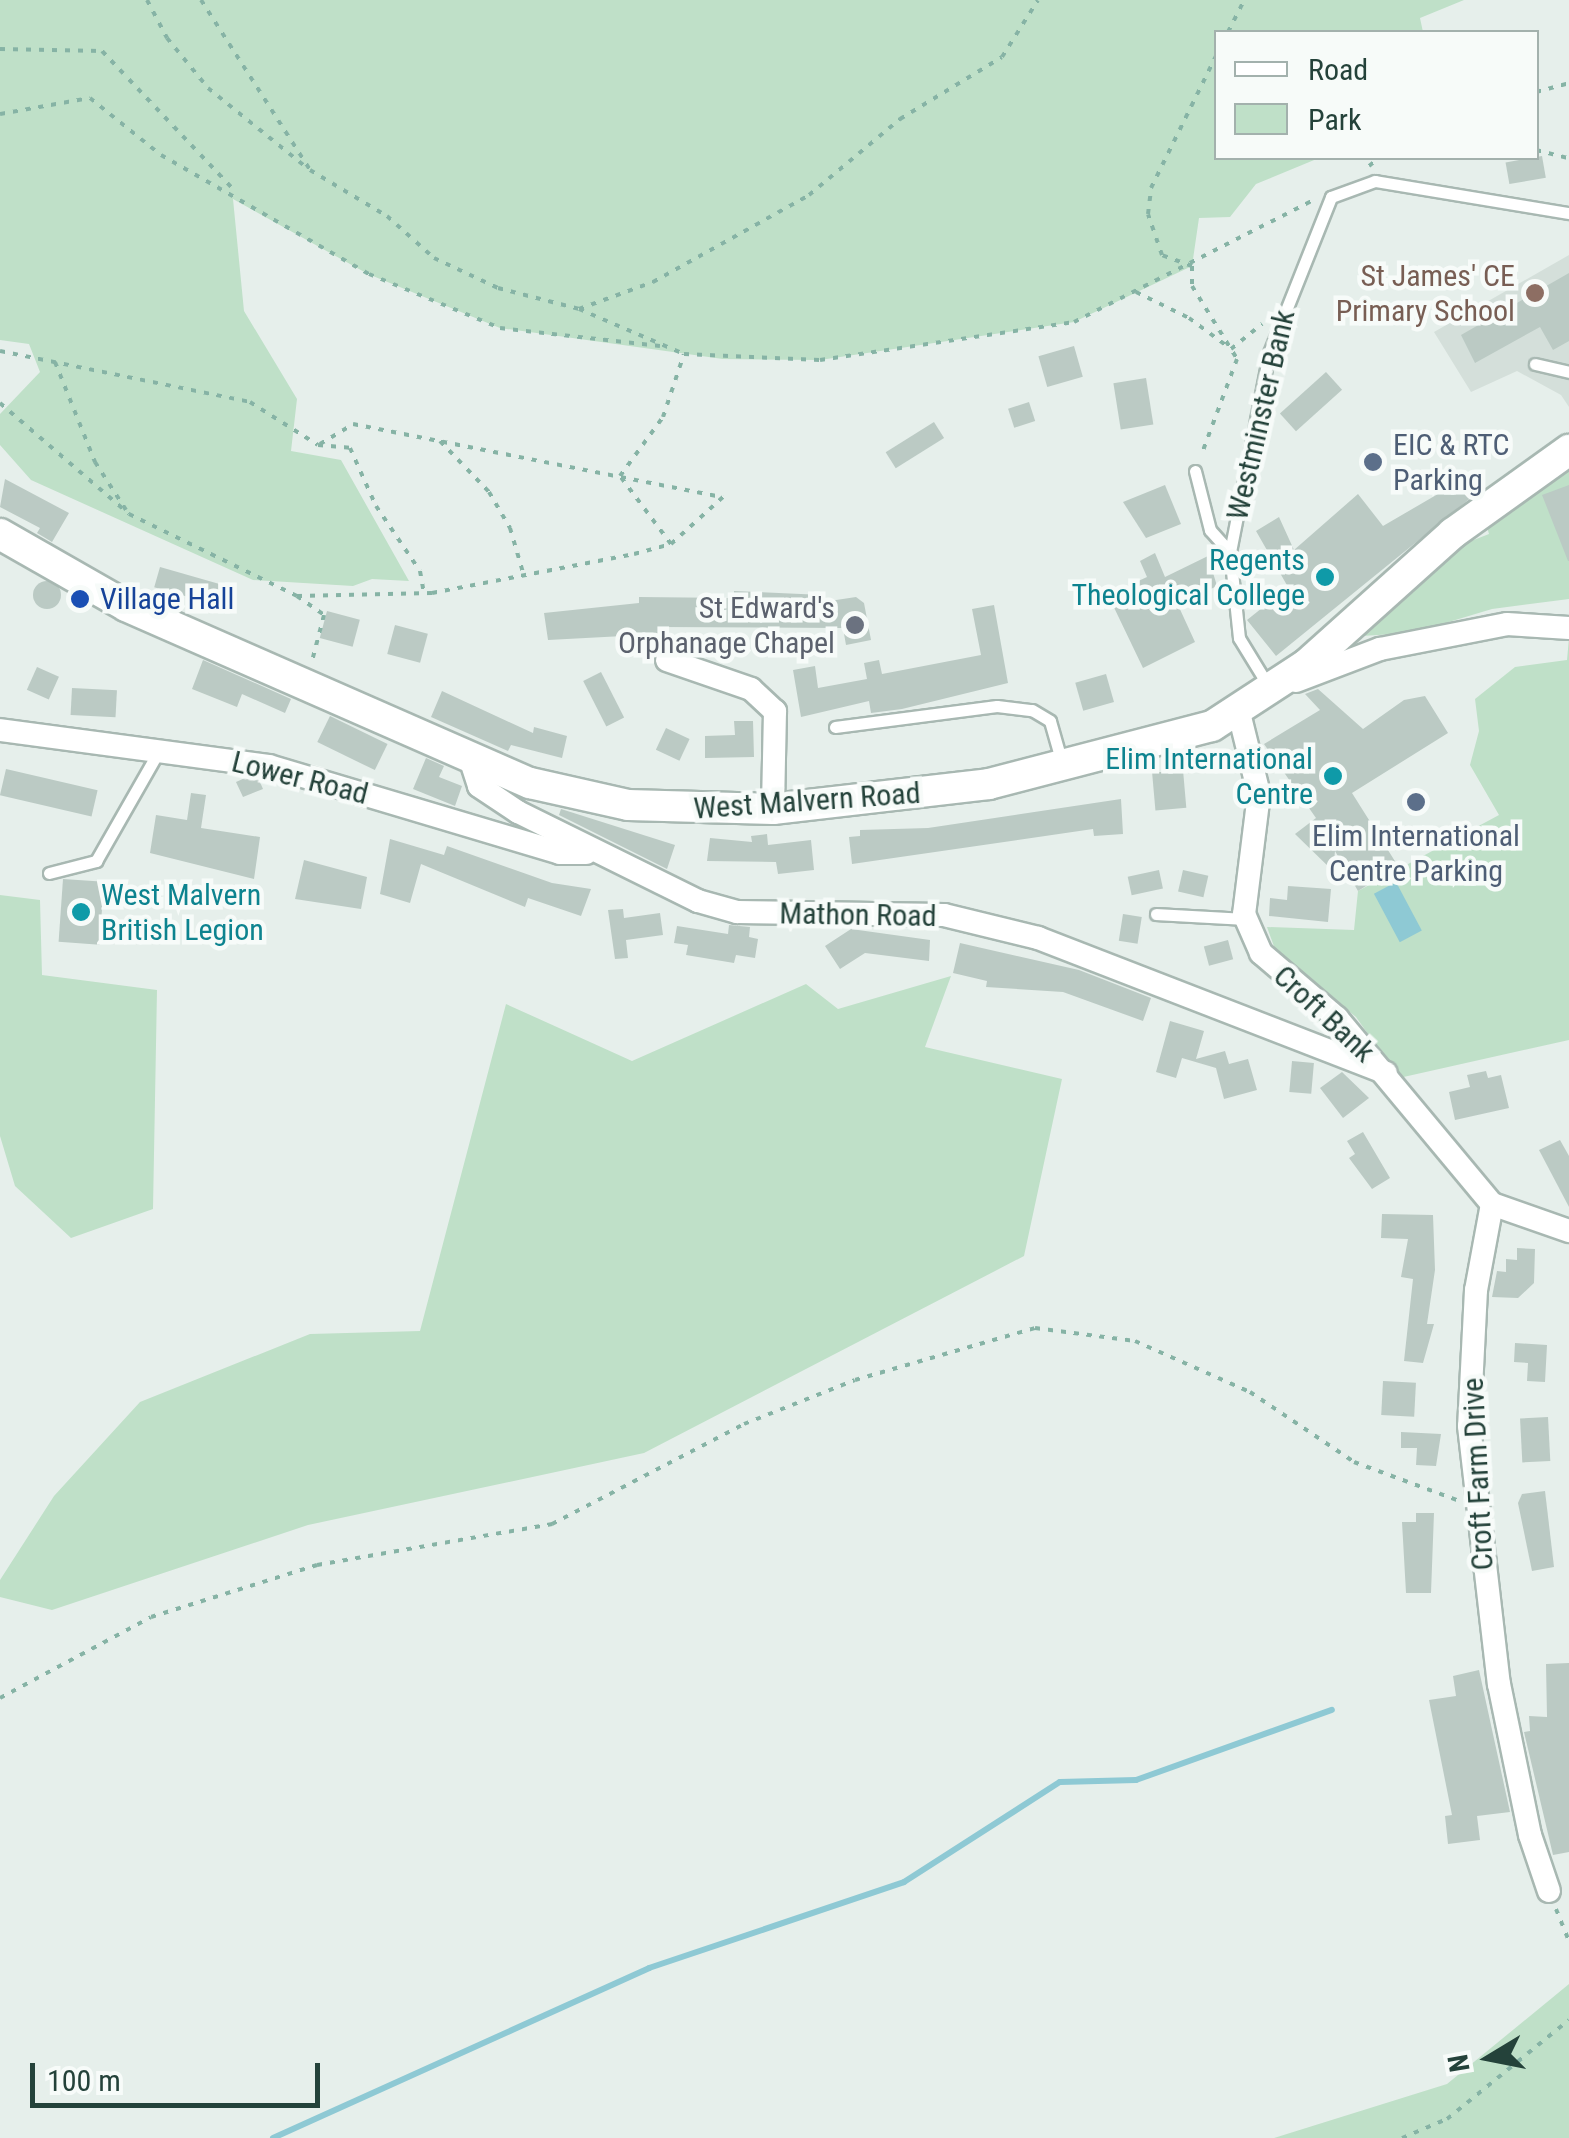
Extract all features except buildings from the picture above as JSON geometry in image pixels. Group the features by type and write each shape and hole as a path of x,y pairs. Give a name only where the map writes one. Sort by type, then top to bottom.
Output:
{"main road":[{"name":"West Malvern Road","path":"0,534 126,606 471,761 530,783 628,805 773,809 926,794 1063,767 1239,713 1271,691 1453,533 1569,450"}],"street":[{"path":"1271,691 1380,649 1507,624 1569,628"},
{"path":"667,660 751,689 776,711 773,809"},
{"path":"1239,713 1258,794 1245,919"},
{"name":"Lower Road","path":"0,730 269,766 560,853 593,853"},
{"name":"Mathon Road","path":"471,761 480,786 593,853 737,912 928,914 1038,938 1386,1073"},
{"name":"Croft Bank","path":"1245,919 1269,963 1336,1018 1492,1204"},
{"path":"1492,1204 1567,1229"},
{"name":"Croft Farm Drive","path":"1492,1204 1476,1290 1470,1391 1476,1507 1499,1684 1530,1836 1549,1891"}],"lane":[{"path":"1331,197 1375,182 1569,213"},
{"name":"Westminster Bank","path":"1271,691 1239,638 1230,552 1269,353 1331,197"},
{"path":"1535,364 1569,372"},
{"path":"1195,470 1210,530 1230,552"},
{"path":"835,727 997,706 1032,710 1050,721 1063,767"},
{"path":"49,873 96,861 160,749"},
{"path":"1156,914 1245,919"}],"path":[{"path":"147,0 166,38 208,88 310,170 387,216 434,258 498,288 578,309 684,354 820,360 1074,322 1192,266 1306,200 1331,197 1377,160"},
{"path":"201,0 310,170"},
{"path":"578,309 653,282 809,196 900,119 1002,57 1038,0"},
{"path":"1229,30 1244,0"},
{"path":"0,48 102,51 238,194"},
{"path":"1192,266 1162,255 1148,214 1151,188 1214,60"},
{"path":"1539,91 1569,83"},
{"path":"0,114 90,98 162,155 238,194 368,274 500,328 668,347"},
{"path":"1539,151 1569,158"},
{"path":"1192,266 1192,286 1238,360 1232,386 1195,470"},
{"path":"1136,292 1189,318 1230,349"},
{"path":"1230,349 1261,327 1268,312"},
{"path":"0,351 250,402 318,446 350,448 376,506 420,571 424,593"},
{"path":"672,544 620,476 663,417 684,354"},
{"path":"55,362 95,462 129,514"},
{"path":"0,403 129,514 298,596 324,615 300,682"},
{"path":"298,596 424,593 672,544 723,497 352,424 318,446"},
{"path":"440,441 489,492 510,528 524,576"},
{"path":"0,1698 151,1617 317,1566 552,1524 744,1424 855,1380 1034,1328 1136,1341 1250,1392 1354,1462 1476,1507"},
{"path":"1549,1891 1569,1942"},
{"path":"1402,2138 1447,2119 1569,2020"}],"shaded area":[{"name":"St James' CE Primary School","path":"1569,255 1569,407 1561,395 1517,371 1471,392 1434,332"}],"green space":[{"path":"0,0 1464,0 1420,18 1423,30 1214,30 1214,160 1314,160 1256,184 1230,217 1199,218 1192,266 1074,322 820,360 723,359 500,328 368,274 233,199 244,311 297,399 291,451 341,460 409,581 372,579 353,586 253,580 31,480 0,445 0,414 40,372 29,344 0,340"},
{"path":"1569,462 1569,599 1492,609 1412,633 1361,636 1448,550 1489,534 1485,520"},
{"path":"1569,638 1569,1040 1399,1078 1356,1017 1276,952 1267,927 1354,930 1358,891 1499,815 1470,765 1479,731 1475,699 1515,667 1567,660"},
{"path":"0,895 40,900 42,975 157,990 153,1209 71,1238 15,1186 0,1136"},
{"path":"951,976 925,1047 1062,1079 1024,1256 644,1453 308,1525 52,1610 0,1597 0,1580 54,1496 140,1402 310,1334 420,1331 506,1004 632,1061 806,984 838,1009"},
{"path":"1569,1984 1569,2138 1274,2138 1447,2084"}],"water":[{"path":"1396,882 1422,931 1400,942 1374,894"}],"waterway":[{"path":"273,2138 649,1968 904,1882 1060,1782 1136,1780 1332,1710"}],"place":[{"name":"St James' CE Primary School","path":"1535,293"},
{"name":"EIC & RTC Parking","path":"1373,462"},
{"name":"Regents Theological College","path":"1325,577"},
{"name":"Village Hall","path":"80,599"},
{"name":"St Edward's Orphanage Chapel","path":"855,625"},
{"name":"Elim International Centre","path":"1333,776"},
{"name":"Elim International Centre Parking","path":"1416,802"},
{"name":"West Malvern British Legion","path":"81,912"}]}
